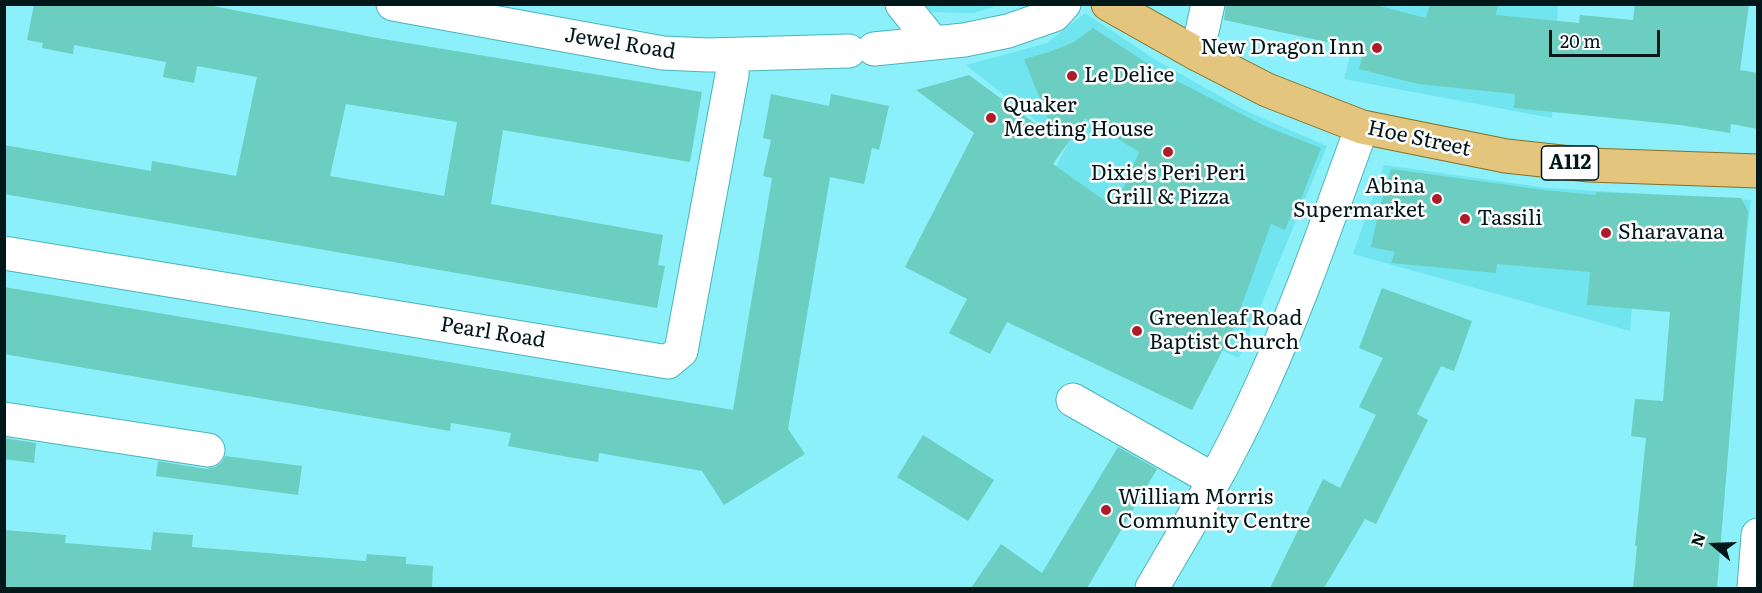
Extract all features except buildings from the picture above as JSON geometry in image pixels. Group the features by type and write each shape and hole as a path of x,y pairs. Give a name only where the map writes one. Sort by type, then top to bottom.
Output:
{"main road":[{"name":"Hoe Street","path":"1108,4 1197,54 1268,90 1362,127 1506,156 1589,165 1758,171"}],"street":[{"name":"Jewel Road","path":"393,4 663,53 732,55 862,50 964,40 1008,31 1054,15 1064,4"},
{"path":"902,4 933,43"},
{"path":"1197,54 1208,4"},
{"name":"Pearl Road","path":"4,253 668,362 681,351 732,75 732,55"},
{"path":"1152,588 1214,480 1256,400 1305,285 1362,127"},
{"path":"1073,400 1214,480"},
{"path":"4,418 208,450"},
{"path":"1754,588 1758,536"}],"shaded area":[{"path":"916,5 999,5 974,13 922,12"},
{"path":"1363,5 1558,5 1552,118 1344,79"},
{"path":"1085,13 1156,60 1246,111 1327,146 1239,358 1010,258 1067,145 966,65 1047,43"},
{"path":"1384,165 1547,188 1751,200 1739,305 1633,295 1630,331 1353,254"}],"place":[{"name":"New Dragon Inn","path":"1377,48"},
{"name":"Le Delice","path":"1072,76"},
{"name":"Quaker Meeting House","path":"991,118"},
{"name":"Dixie's Peri Peri Grill & Pizza","path":"1168,152"},
{"name":"Abina Supermarket","path":"1437,199"},
{"name":"Tassili","path":"1465,219"},
{"name":"Sharavana","path":"1606,233"},
{"name":"Greenleaf Road Baptist Church","path":"1137,331"},
{"name":"William Morris Community Centre","path":"1106,510"}]}
